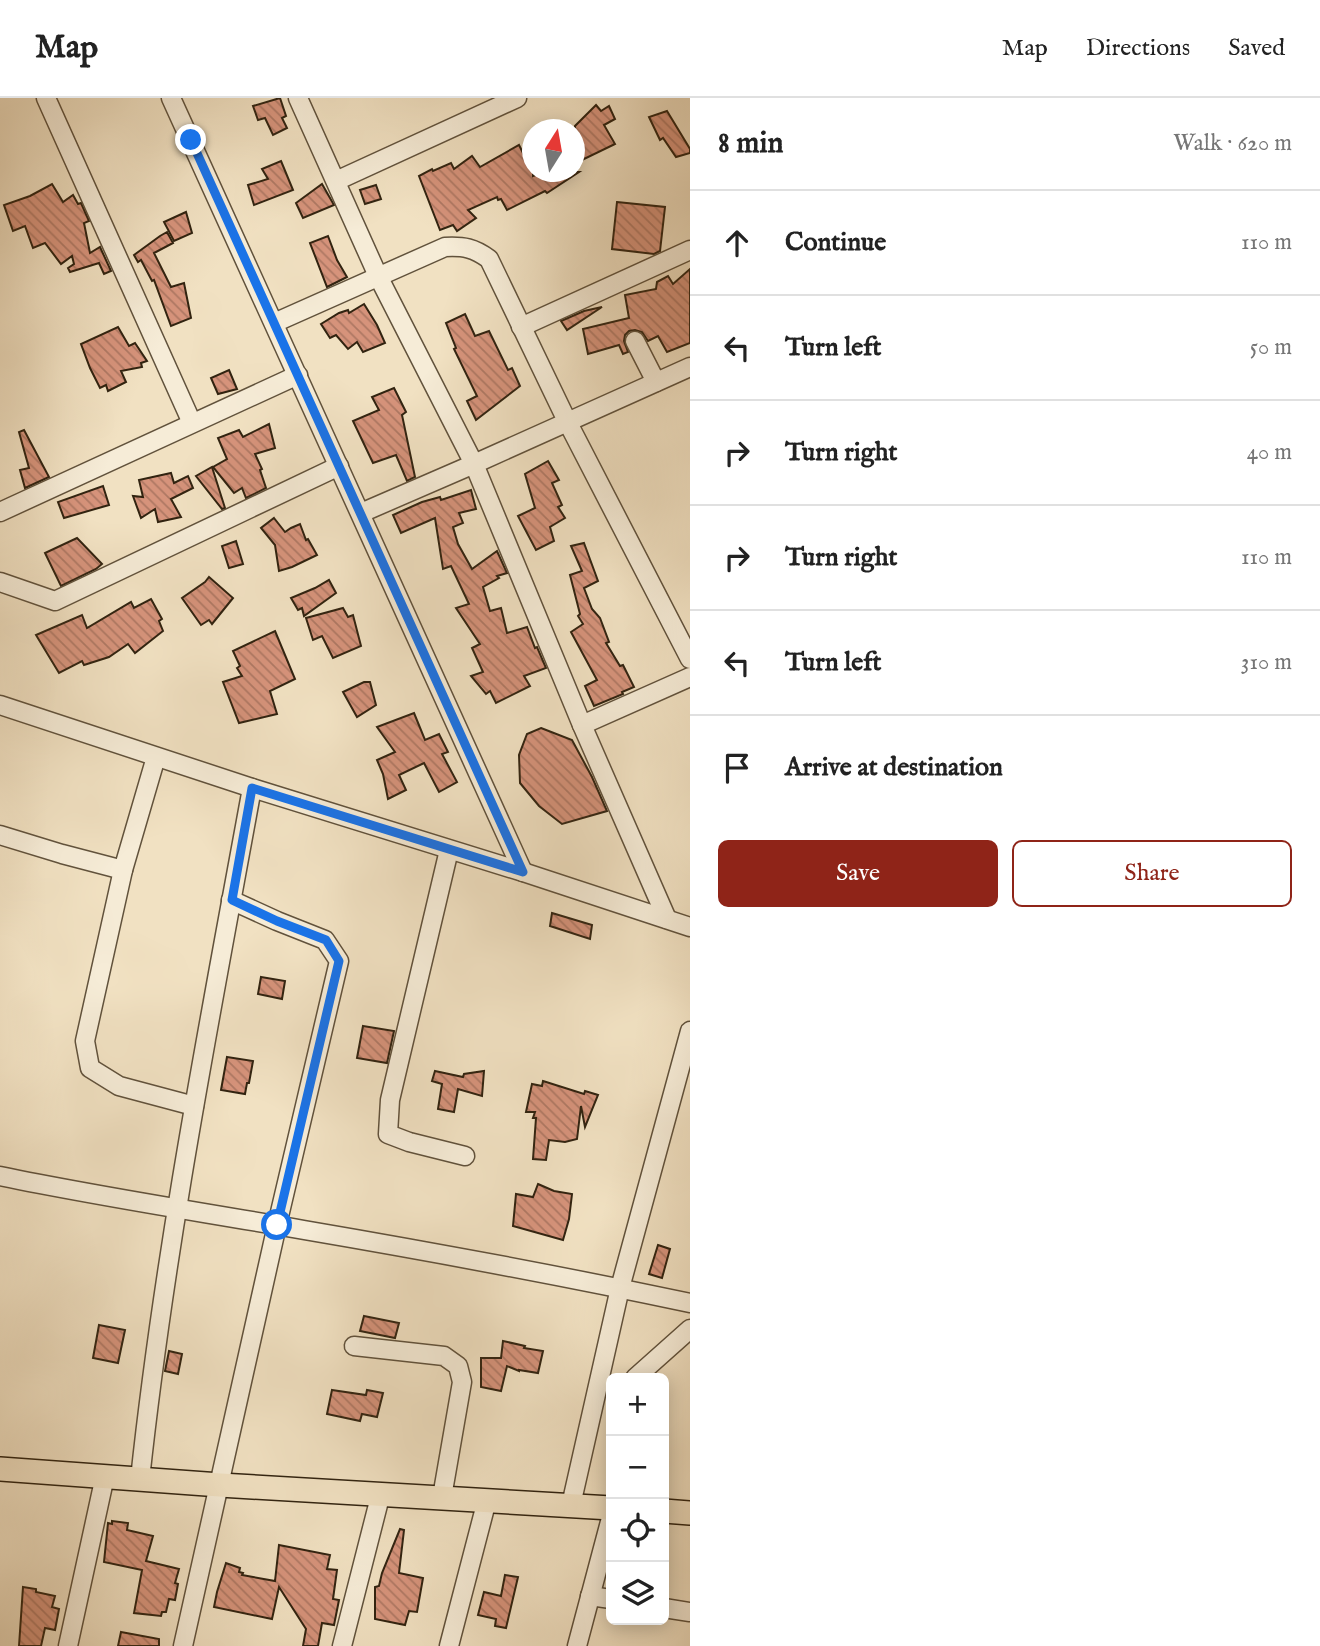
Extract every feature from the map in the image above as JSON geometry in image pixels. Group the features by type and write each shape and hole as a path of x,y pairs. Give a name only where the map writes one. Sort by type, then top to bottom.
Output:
{"main road":[{"path":"0,1469 606,1508"},
{"path":"669,1511 690,1513"}],"street":[{"path":"46,98 192,423"},
{"path":"171,98 523,872"},
{"path":"298,98 378,276 474,464 582,726 667,919"},
{"path":"336,181 517,98"},
{"path":"274,323 446,247 462,246 476,250 489,259 566,421 690,659"},
{"path":"521,327 690,250"},
{"path":"635,341 656,382"},
{"path":"361,513 690,366"},
{"path":"0,512 298,375"},
{"path":"0,582 55,601 339,466"},
{"path":"582,726 690,677"},
{"path":"0,705 690,927"},
{"path":"156,757 123,870 85,1041 90,1068 119,1086 194,1106"},
{"path":"140,1479 150,1387 177,1209 252,788"},
{"path":"0,835 123,870"},
{"path":"449,850 390,1100 388,1134 408,1142 465,1156"},
{"path":"183,1646 339,961 326,940 232,900"},
{"path":"571,1505 620,1288 690,1031"},
{"path":"0,1176 690,1303"},
{"path":"641,1373 690,1329"},
{"path":"354,1346 444,1356 458,1366 462,1382 442,1497"},
{"path":"590,1418 606,1404"},
{"path":"68,1646 105,1476"},
{"path":"342,1646 381,1493"},
{"path":"449,1646 487,1500"},
{"path":"577,1646 606,1537"},
{"path":"590,1596 606,1598"},
{"path":"669,1609 690,1612"}],"building":[{"path":"280,98 286,116 282,118 287,128 273,135 265,118 258,120 253,106"},
{"path":"596,105 601,111 609,106 615,119 604,125 615,144 585,159 585,119 582,119"},
{"path":"667,111 690,153 676,157 663,138 660,140 649,117"},
{"path":"519,145 522,151 522,182 564,182 547,193 545,191 507,210 497,197 468,210 476,218 457,231 453,225 440,230 419,176 451,163 454,169 472,156 480,167"},
{"path":"281,161 293,190 254,205 248,185 268,179 262,169"},
{"path":"52,184 63,202 73,195 78,204 81,203 89,221 84,223 90,253 100,247 111,271 104,274 99,263 70,272 68,268 74,264 72,256 61,264 45,243 33,248 25,226 13,231 4,205 30,196"},
{"path":"322,184 334,205 303,218 296,203"},
{"path":"376,185 381,199 365,204 360,190"},
{"path":"617,202 665,207 660,251 654,254 612,249"},
{"path":"186,212 192,233 174,241 164,222"},
{"path":"167,232 173,243 154,253 171,287 184,283 191,318 171,326 154,280 152,281 141,260 138,262 134,255"},
{"path":"328,236 347,277 327,287 310,243"},
{"path":"690,269 690,343 667,352 658,336 648,341 642,332 635,330 625,335 628,352 623,354 619,345 588,354 583,329 629,318 625,295 656,289 657,282 668,276 673,284"},
{"path":"364,304 385,343 363,352 357,342 348,349 336,335 330,338 321,324 339,313 348,310 349,313"},
{"path":"602,307 567,330 561,321 584,311"},
{"path":"465,314 475,336 489,331 508,370 512,368 520,386 476,420 467,401 477,396 454,349 456,348 446,323"},
{"path":"118,327 129,346 135,343 147,361 141,363 142,367 121,371 126,382 108,391 106,385 100,388 81,344"},
{"path":"229,370 237,389 218,394 211,378"},
{"path":"394,388 406,412 402,415 415,477 407,481 396,455 373,463 353,421 379,410 372,397"},
{"path":"269,424 275,448 255,454 266,488 246,498 242,488 234,493 213,467 227,459 218,438 239,430 243,437"},
{"path":"24,430 49,477 25,488 20,470 29,468 19,432"},
{"path":"548,461 559,480 552,483 562,505 558,507 565,518 550,527 554,541 536,550 518,516 535,508 525,474"},
{"path":"212,467 225,508 222,509 196,476"},
{"path":"171,473 174,483 188,476 193,488 171,499 181,517 158,522 155,509 141,518 133,496 143,497 139,480"},
{"path":"103,486 109,505 64,518 58,502"},
{"path":"471,490 476,509 459,513 463,523 453,527 458,544 472,569 497,551 507,573 497,576 499,578 483,587 490,611 501,608 507,633 527,627 546,668 524,676 530,686 496,703 490,691 486,694 471,676 483,672 472,648 480,644 456,608 469,604 451,566 443,569 435,518 401,533 393,515 422,502 440,497 441,500"},
{"path":"274,518 285,532 300,524 306,540 308,539 317,555 279,571 275,545 261,528"},
{"path":"77,538 102,564 61,586 45,553"},
{"path":"236,541 243,564 229,568 222,546"},
{"path":"584,543 598,581 584,588 592,609 600,618 609,642 606,643 620,666 623,665 634,687 594,706 585,686 597,680 571,632 583,624 578,616 580,614 570,575 582,571 571,546"},
{"path":"209,577 233,598 212,624 209,620 201,625 182,598"},
{"path":"329,580 336,593 304,616 302,608 298,610 291,598"},
{"path":"151,599 162,619 159,621 163,631 135,653 128,644 109,657 84,665 82,661 59,673 36,635 82,615 87,628 131,602 134,608"},
{"path":"343,608 348,617 353,615 361,646 333,658 322,636 313,640 306,618"},
{"path":"275,631 295,679 270,691 277,714 239,723 223,682 242,676 233,651"},
{"path":"370,682 376,705 357,717 343,692"},
{"path":"414,713 425,740 439,734 448,752 442,754 457,782 439,792 424,763 399,775 406,790 388,799 377,760 395,752 377,727"},
{"path":"541,728 572,740 607,811 562,824 539,806 520,783 519,755 527,734"},
{"path":"552,913 592,925 590,939 550,926"},
{"path":"261,977 285,981 282,999 258,994"},
{"path":"363,1026 394,1031 387,1063 357,1058"},
{"path":"227,1057 253,1061 245,1094 221,1090"},
{"path":"435,1071 463,1077 464,1074 484,1071 482,1096 458,1089 454,1112 438,1109 442,1084 432,1081"},
{"path":"543,1081 584,1094 585,1091 598,1095 585,1127 581,1106 577,1139 565,1142 549,1140 546,1160 533,1159 536,1118 533,1118 535,1112 526,1112 532,1084 542,1086"},
{"path":"538,1184 554,1191 572,1194 563,1240 513,1226 516,1194 533,1197"},
{"path":"658,1245 670,1249 662,1278 649,1274"},
{"path":"364,1316 399,1323 395,1338 360,1331"},
{"path":"99,1325 125,1330 118,1363 93,1358"},
{"path":"503,1341 543,1351 538,1373 519,1371 507,1366 501,1391 481,1387 481,1358 501,1358"},
{"path":"169,1351 182,1354 178,1374 165,1371"},
{"path":"332,1390 366,1395 367,1390 383,1393 377,1417 362,1414 360,1421 327,1414"},
{"path":"112,1521 128,1523 127,1530 153,1536 146,1561 179,1569 175,1583 178,1584 175,1600 169,1599 166,1612 162,1612 161,1616 134,1613 142,1570 104,1562 108,1523 112,1524"},
{"path":"400,1529 404,1530 399,1573 423,1578 417,1612 409,1611 405,1625 375,1619 375,1587 379,1586"},
{"path":"279,1545 330,1555 327,1569 337,1570 333,1599 339,1600 334,1625 322,1623 318,1646 303,1646 306,1629 279,1587 272,1619 214,1607 226,1563 240,1568 242,1575 275,1581"},
{"path":"505,1575 518,1577 506,1628 495,1626 496,1619 478,1615 484,1592 501,1596"},
{"path":"23,1587 55,1596 52,1607 59,1609 55,1630 45,1628 41,1646 19,1646"},
{"path":"121,1632 159,1639 159,1646 118,1646"}],"route":[{"path":"191,140 523,872 252,788 232,900 326,940 339,961 277,1225"}]}
